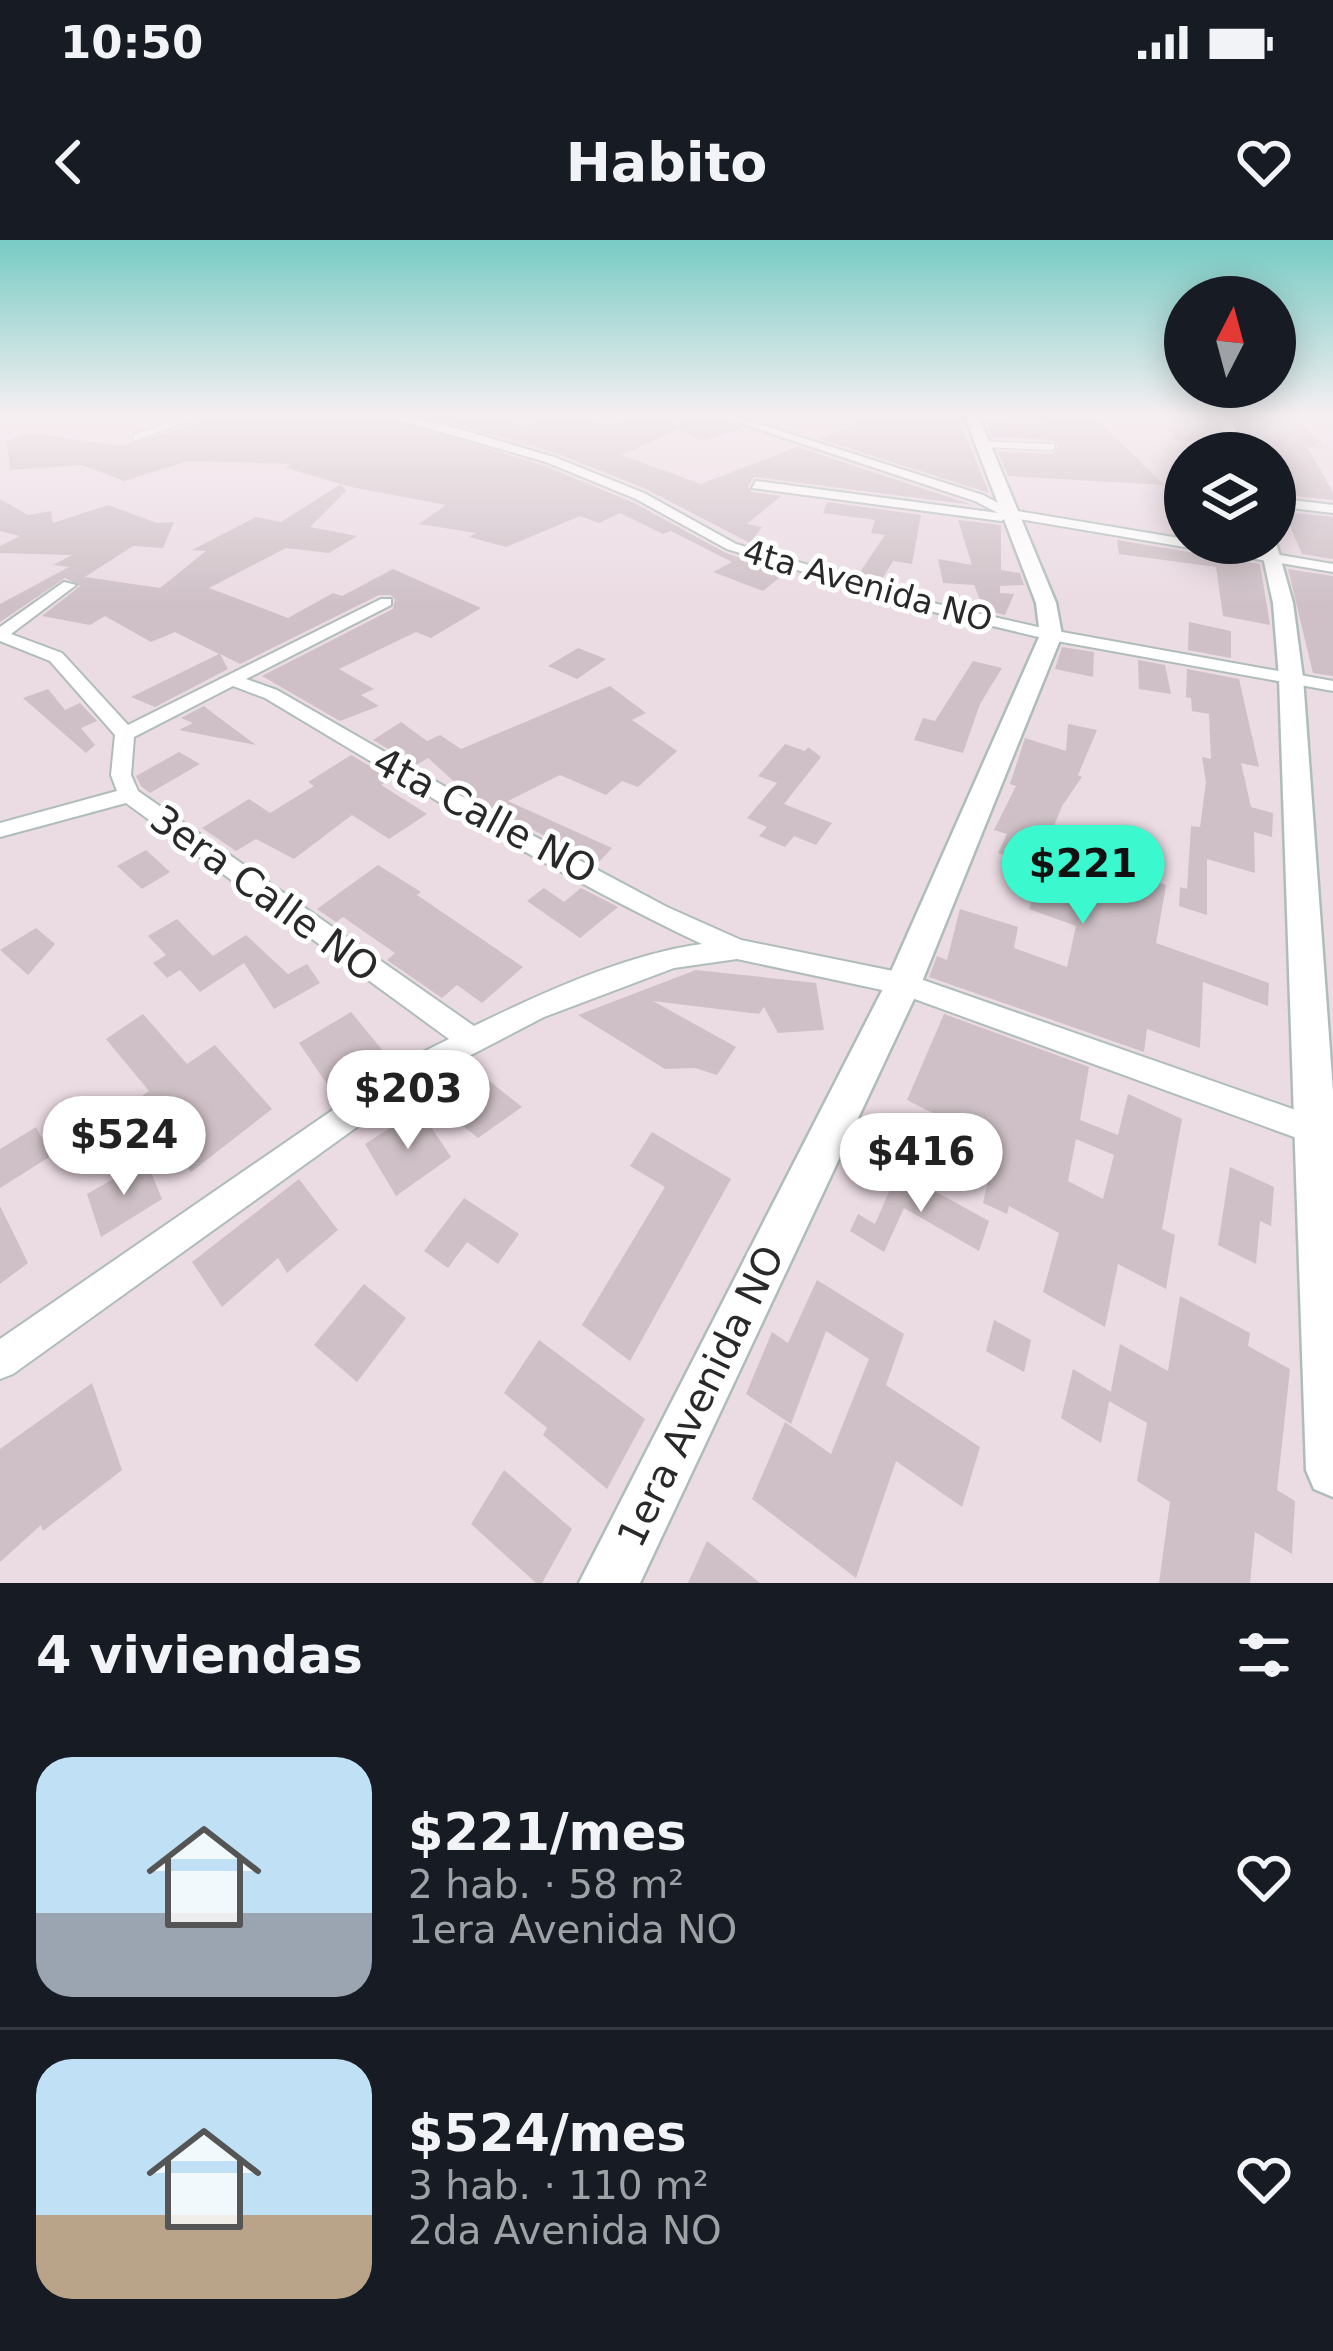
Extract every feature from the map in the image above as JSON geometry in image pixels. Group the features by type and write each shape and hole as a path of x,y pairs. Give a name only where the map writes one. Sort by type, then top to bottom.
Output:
{"street":[{"name":"4ta Avenida NO","path":"595,480 640,496 741,551 856,583 876,594 1052,635 1333,686"},
{"path":"922,480 1009,515"},
{"path":"995,480 1046,603 1052,635"},
{"path":"756,484 818,496 1164,536"},
{"path":"1296,505 1333,509"},
{"path":"1296,558 1333,568"},
{"path":"1273,564 1291,678 1333,1471"},
{"path":"0,634 69,585"},
{"path":"0,634 56,657 125,734 386,602"},
{"name":"1era Avenida NO","path":"609,1583 903,983 1052,635"},
{"name":"4ta Calle NO","path":"234,681 272,694 481,817 658,913 737,949"},
{"name":"3era Calle NO","path":"125,734 121,775 129,795 469,1039"},
{"path":"0,830 129,795"},
{"path":"0,1361 360,1106 469,1039 672,958 737,949 903,983 1316,1131"}],"building":[{"path":"326,480 578,480 634,503 726,553 785,573 763,591 713,572 732,562 671,531 663,534 620,513 599,523 580,516 506,547 469,537 476,533 419,524 446,505"},
{"path":"623,480 689,480 701,484 752,480 751,492 781,496 747,524 762,527 750,543"},
{"path":"775,480 896,480 973,505"},
{"path":"947,480 984,480 989,493"},
{"path":"1072,480 1159,480 1164,485"},
{"path":"1296,480 1326,480 1333,500 1296,496"},
{"path":"341,484 346,491 310,527 357,536 329,553 286,548 209,588 288,618 333,593 342,596 393,569 481,608 431,638 416,632 339,669 374,689 361,695 379,706 340,721 262,676 393,609 391,595 379,595 240,664 220,654 228,669 155,707 131,697 219,654 175,632 151,642 105,616 90,625 42,616 80,586 65,578 0,622 0,604 69,567 53,565 72,555 0,553 0,546 20,536 0,531 0,499 28,515 51,511 53,523 108,505 157,523 174,522 163,548 133,546 85,577 160,588 206,551 192,550 256,517 281,522"},
{"path":"827,502 921,515 912,564 893,561 882,579 858,575 885,535 871,533 875,520 823,513"},
{"path":"1296,513 1333,517 1333,559 1302,554 1296,540"},
{"path":"958,520 1001,525 1001,570 1020,573 1024,585 1000,586 1000,593 1014,594 1005,615 984,610 974,585 943,583 938,559 972,565"},
{"path":"1117,540 1164,548 1164,560 1119,554"},
{"path":"1194,564 1260,564 1270,625 1223,616 1216,567"},
{"path":"1288,569 1333,576 1333,676 1313,673"},
{"path":"1189,622 1231,631 1231,658 1188,650"},
{"path":"1062,647 1094,652 1093,677 1055,669"},
{"path":"578,648 606,659 577,679 548,666"},
{"path":"1138,660 1165,665 1171,694 1139,689"},
{"path":"973,661 1002,668 980,704 963,753 914,740 923,718 935,721"},
{"path":"1187,669 1239,679 1259,767 1241,763 1251,807 1273,813 1272,837 1254,832 1255,873 1207,859 1207,915 1179,906 1180,887 1187,889 1191,826 1200,827 1206,782 1202,757 1211,759 1209,714 1192,711 1191,698 1186,697"},
{"path":"610,686 646,713 632,720 677,751 638,787 622,781 606,795 560,775 508,801 612,848 597,864 470,796 428,758 416,765 373,740 401,722 427,741 440,735 461,749"},
{"path":"48,689 65,710 80,703 97,721 81,728 95,745 86,753 23,698"},
{"path":"204,706 256,745 179,730 193,723 181,718"},
{"path":"1068,724 1097,730 1078,775 1082,777 1062,806 1049,838 1130,865 1128,872 1166,885 1156,943 1269,983 1268,1006 1203,982 1200,1048 1147,1029 1144,1052 929,977 937,956 947,960 960,909 1018,927 1014,948 1067,967 1076,926 1029,909 1036,888 1021,883 1028,864 998,853 1007,834 994,830 1016,786 1010,784 1025,738 1066,751"},
{"path":"785,744 805,751 808,747 821,757 784,804 832,823 816,845 794,836 785,847 759,836 767,827 747,818 777,783 758,776"},
{"path":"179,752 200,764 150,793 141,786 136,776"},
{"path":"351,755 392,779 381,785 427,814 389,839 352,815 294,859 256,839 236,851 202,828 249,799 270,813 314,786 308,782"},
{"path":"146,850 170,872 142,889 117,866"},
{"path":"378,865 523,967 482,1003 457,985 442,998 387,960 395,953 343,917 336,922 317,909"},
{"path":"544,888 564,902 581,888 618,907 580,938 527,901"},
{"path":"177,919 213,956 246,935 288,974 307,964 320,983 274,1009 244,963 200,992 180,970 167,978 153,963 166,955 148,936"},
{"path":"36,928 55,944 28,975 0,950"},
{"path":"696,970 816,983 824,1030 778,1033 764,1007 759,1014 653,1001 736,1047 717,1075 695,1068 665,1069 578,1015"},
{"path":"351,1012 383,1051 329,1087 299,1043"},
{"path":"143,1014 187,1064 215,1045 272,1109 191,1172 136,1100 149,1091 106,1039"},
{"path":"944,1014 1089,1067 1080,1120 1118,1135 1128,1094 1182,1119 1162,1229 1175,1235 1166,1289 1118,1264 1105,1327 1043,1292 1059,1233 1009,1206 1007,1214 983,1203 996,1145 907,1100","holes":["1076,1139 1114,1155 1103,1199 1068,1181"]},
{"path":"483,1076 522,1107 478,1138 446,1112"},
{"path":"419,1109 451,1157 396,1196 365,1144"},
{"path":"36,1127 51,1156 0,1188 0,1149"},
{"path":"652,1132 731,1179 630,1361 582,1325 665,1187 630,1166"},
{"path":"146,1160 162,1199 101,1237 87,1194"},
{"path":"1230,1167 1274,1187 1271,1226 1260,1221 1256,1264 1218,1245"},
{"path":"898,1171 989,1221 979,1251 904,1208 884,1252 850,1231 858,1214 875,1224"},
{"path":"299,1179 338,1230 287,1273 278,1258 222,1307 192,1262"},
{"path":"464,1198 519,1234 498,1264 467,1242 448,1268 424,1251"},
{"path":"0,1206 28,1263 0,1284"},
{"path":"817,1280 904,1334 886,1385 980,1447 962,1507 896,1461 856,1578 752,1499 785,1422 831,1454 869,1359 826,1331 791,1424 746,1394 772,1332 788,1343"},
{"path":"364,1284 406,1318 357,1382 314,1345"},
{"path":"1180,1296 1250,1333 1248,1346 1290,1369 1277,1490 1295,1501 1292,1554 1255,1532 1250,1583 1159,1583 1170,1502 1137,1481 1147,1423 1109,1401 1120,1344 1168,1371"},
{"path":"994,1320 1031,1340 1024,1372 986,1351"},
{"path":"539,1340 645,1419 607,1489 543,1435 547,1428 504,1393"},
{"path":"1073,1369 1111,1392 1101,1443 1061,1418"},
{"path":"92,1383 122,1470 43,1531 41,1525 0,1562 0,1449"},
{"path":"504,1470 572,1529 542,1583 536,1583 471,1524"},
{"path":"707,1541 760,1583 688,1583"}]}
